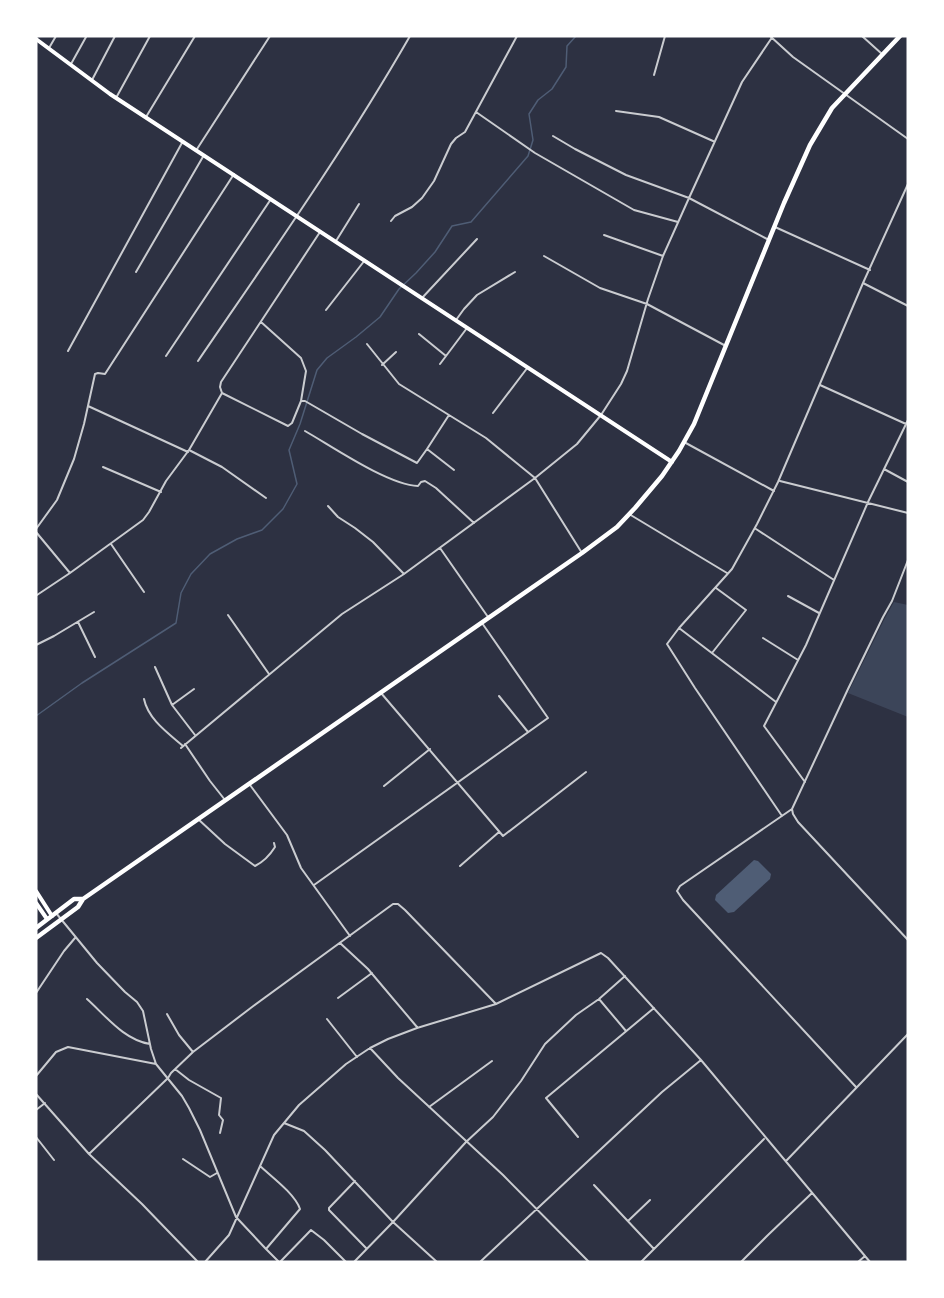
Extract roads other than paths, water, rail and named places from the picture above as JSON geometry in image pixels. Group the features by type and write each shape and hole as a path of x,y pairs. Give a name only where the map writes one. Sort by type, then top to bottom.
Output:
{"highway":[{"path":"36,938 78,907 83,899 250,785 617,527 672,462 694,424 810,145 832,108 900,36"},
{"path":"36,928 74,899 83,899"},
{"path":"52,916 56,923"}],"main road":[{"path":"36,39 116,98 672,462"},
{"path":"36,891 52,916"},
{"path":"36,903 52,916"}],"street":[{"path":"49,48 56,36"},
{"path":"92,80 115,36"},
{"path":"116,98 150,36"},
{"path":"146,117 195,36"},
{"path":"196,150 270,36"},
{"path":"198,362 378,92 410,36"},
{"path":"391,220 412,207 428,190 441,169 451,144 465,132 517,37 512,36"},
{"path":"654,75 665,36"},
{"path":"183,746 342,614 440,548 577,444 601,415 621,384 663,256 688,198 742,82 772,36 793,57 908,139"},
{"path":"862,36 882,54"},
{"path":"71,64 86,37"},
{"path":"616,111 659,117 714,141"},
{"path":"476,112 535,153 634,210 678,222"},
{"path":"553,136 626,175 688,198 769,240"},
{"path":"68,351 183,141"},
{"path":"136,272 204,155"},
{"path":"70,573 36,531 57,500 65,482 82,432 95,374 105,374 234,174"},
{"path":"782,816 667,644 732,569 755,528 779,481 863,283 908,184"},
{"path":"166,356 272,199"},
{"path":"336,241 359,204"},
{"path":"775,227 870,270"},
{"path":"261,322 301,358 306,371 303,401 292,423 288,426 222,393 219,387 221,382 321,231"},
{"path":"604,235 663,256"},
{"path":"422,297 477,239"},
{"path":"544,256 600,288 647,304 727,346"},
{"path":"326,310 365,260"},
{"path":"456,320 477,295 515,272"},
{"path":"863,283 908,306"},
{"path":"440,364 467,328"},
{"path":"419,334 446,356"},
{"path":"367,344 399,384 486,438 535,478 582,553"},
{"path":"382,365 396,352"},
{"path":"493,413 528,367"},
{"path":"820,385 906,424"},
{"path":"37,595 143,520 222,393"},
{"path":"303,401 417,463 449,415"},
{"path":"88,406 222,467 266,498"},
{"path":"805,782 764,726 798,660 867,502 908,420"},
{"path":"305,431 383,476 412,486 418,486 425,481 436,488 474,523"},
{"path":"684,442 774,491"},
{"path":"427,449 454,470"},
{"path":"103,467 161,492"},
{"path":"884,469 908,482"},
{"path":"779,481 908,513"},
{"path":"328,506 338,517 373,542 404,574"},
{"path":"629,514 728,574"},
{"path":"755,528 834,579"},
{"path":"111,543 144,592"},
{"path":"440,548 489,618"},
{"path":"856,1087 679,896 677,891 680,886 792,810 892,602 908,560"},
{"path":"711,653 746,610 716,588"},
{"path":"788,596 819,614"},
{"path":"36,645 94,612"},
{"path":"228,615 270,675"},
{"path":"78,622 95,657"},
{"path":"314,885 548,718 482,623"},
{"path":"679,628 776,702"},
{"path":"763,638 798,660"},
{"path":"155,667 172,705 195,735"},
{"path":"172,705 194,689"},
{"path":"381,693 504,836 586,772"},
{"path":"499,696 528,732"},
{"path":"144,699 150,715 183,746 226,800"},
{"path":"384,786 430,750"},
{"path":"250,785 286,835 302,868 350,936"},
{"path":"792,810 798,822 908,940"},
{"path":"198,819 225,844 255,866 272,852 275,847 274,843"},
{"path":"460,866 499,832"},
{"path":"89,1154 193,1052 393,904 398,904 496,1004"},
{"path":"52,916 56,923 75,938 143,1011 156,1064 189,1108 236,1217 280,1262 310,1230 324,1240 346,1262"},
{"path":"36,993 75,938"},
{"path":"340,943 372,973 417,1028"},
{"path":"205,1262 229,1235 274,1135 299,1105 346,1064 388,1039 496,1004 601,953 625,976 701,1060 870,1262"},
{"path":"338,998 372,973"},
{"path":"354,1262 466,1142 494,1117 545,1044 576,1015 599,999 625,976"},
{"path":"87,999 131,1038 150,1044"},
{"path":"599,999 626,1032"},
{"path":"578,1137 546,1098 654,1008"},
{"path":"167,1014 179,1035 193,1052"},
{"path":"327,1019 357,1056"},
{"path":"786,1161 908,1034"},
{"path":"36,1076 56,1052 68,1047 156,1064"},
{"path":"370,1048 589,1262"},
{"path":"480,1262 663,1092 701,1060"},
{"path":"429,1107 492,1061"},
{"path":"175,1069 220,1098 219,1115 223,1120 220,1133"},
{"path":"36,1094 89,1154 198,1262"},
{"path":"36,1110 45,1103"},
{"path":"284,1123 304,1131 325,1150 393,1222 437,1262"},
{"path":"36,1137 54,1160"},
{"path":"641,1262 765,1138"},
{"path":"183,1159 210,1177 217,1173"},
{"path":"260,1166 298,1202 300,1209 266,1249"},
{"path":"355,1181 329,1210 366,1248"},
{"path":"594,1185 654,1249"},
{"path":"741,1262 812,1193"},
{"path":"628,1221 650,1200"},
{"path":"858,1262 865,1256"}],"waterway":[{"path":"36,716 82,683 176,623 181,593 191,574 210,554 237,539 262,530 283,509 297,484 289,450 317,370 327,358 380,317 399,289 435,252 452,226 471,222 528,156 533,140 529,114 538,100 552,89 566,67 567,46 576,36"}]}
